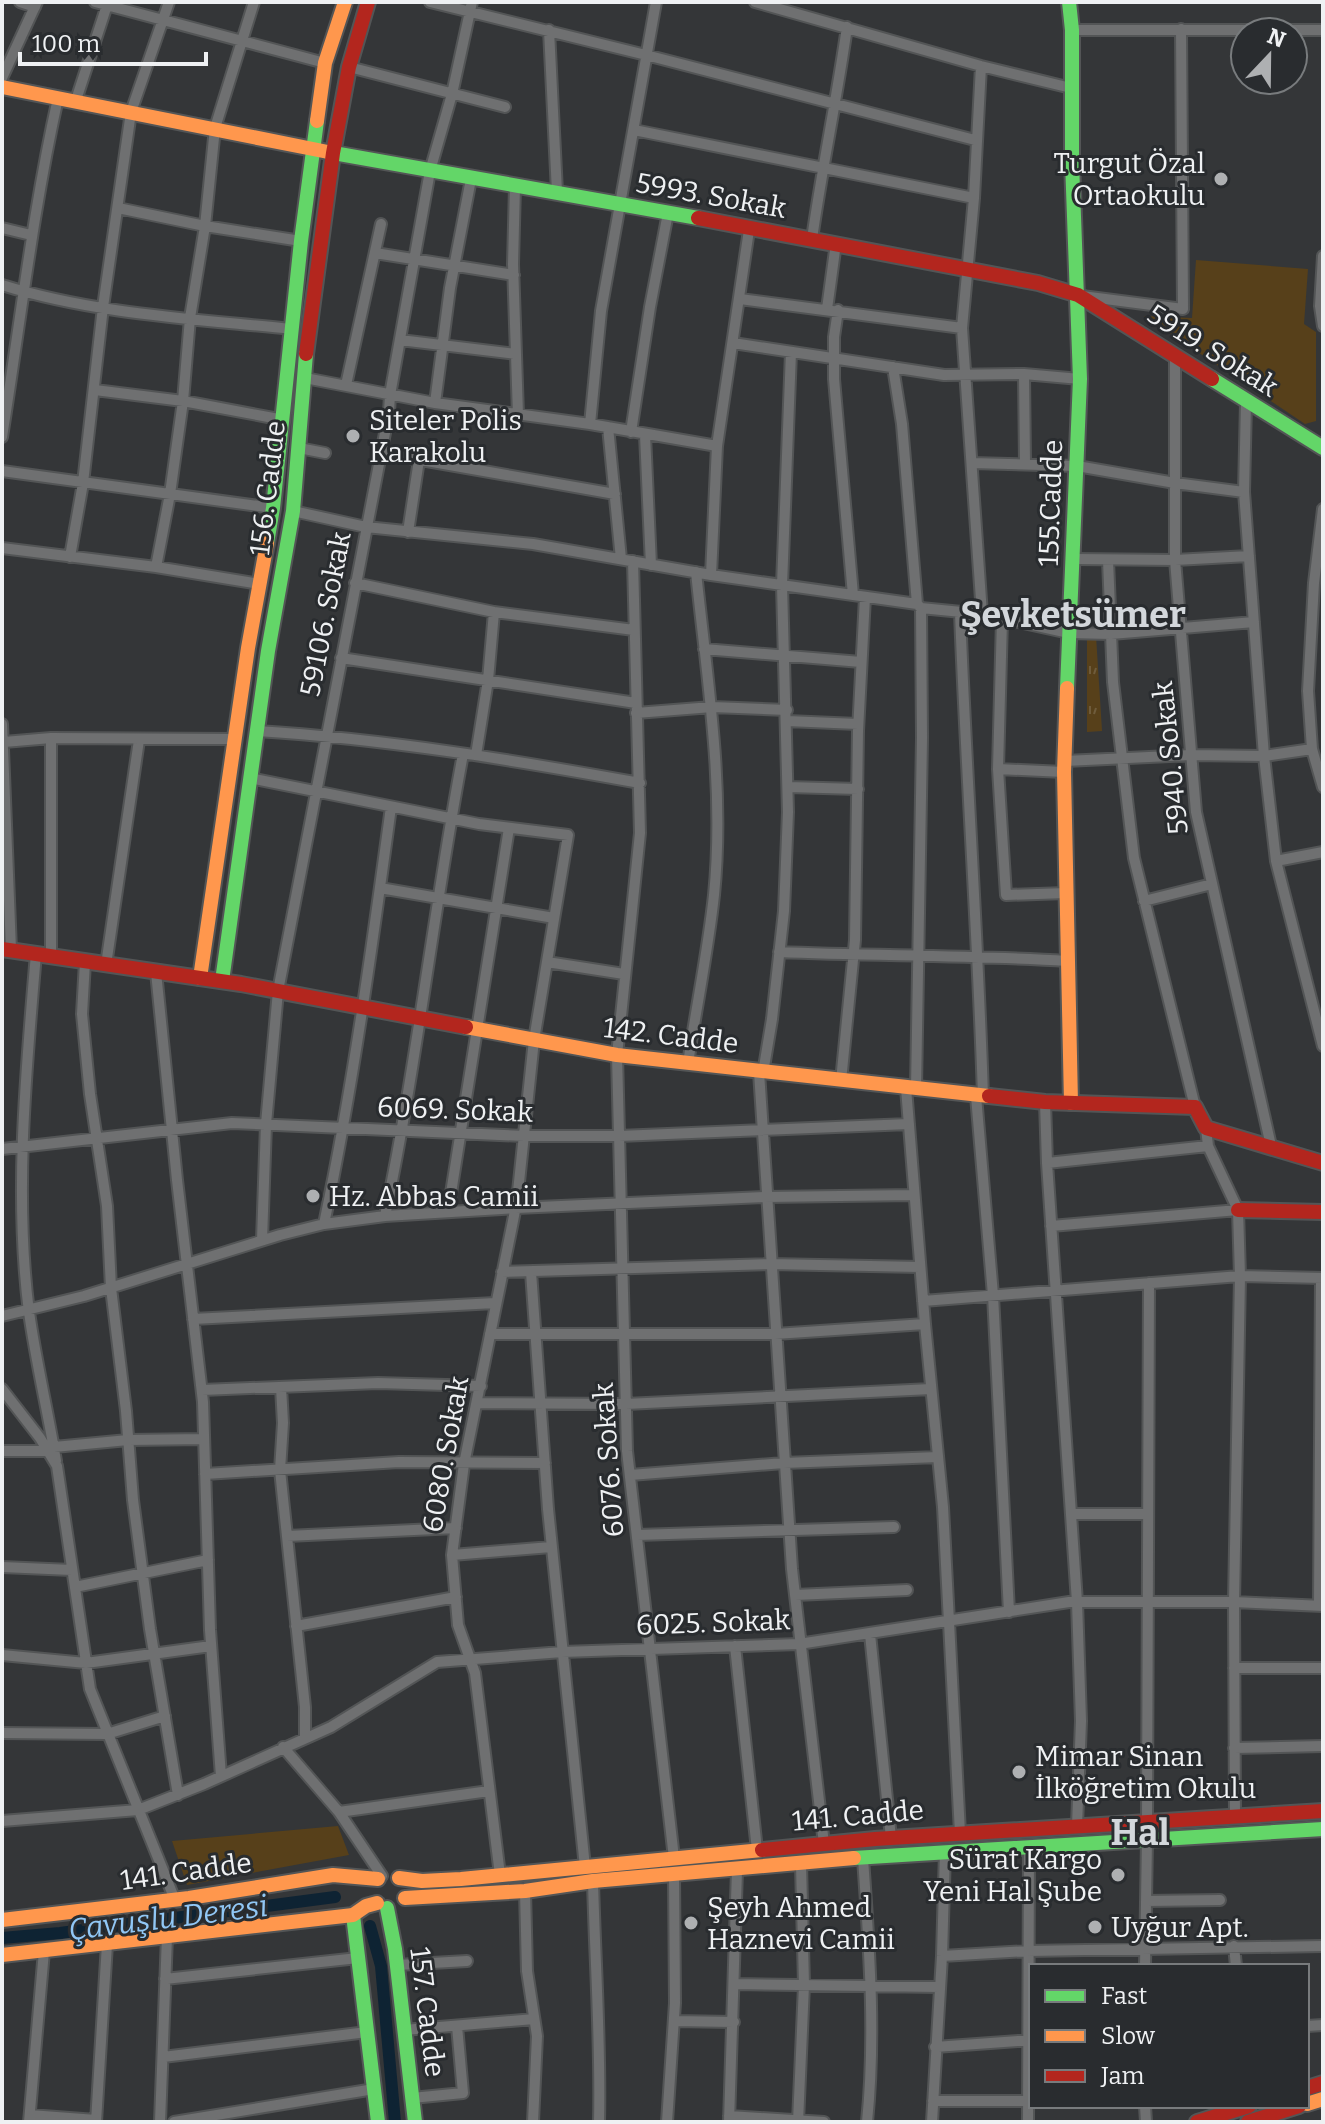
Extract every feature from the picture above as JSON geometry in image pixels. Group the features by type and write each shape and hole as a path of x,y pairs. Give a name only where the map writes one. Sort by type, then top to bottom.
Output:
{"street":[{"path":"2,78 36,4 20,2"},
{"path":"95,2 325,63"},
{"path":"70,557 83,483 103,307 131,112 169,2"},
{"path":"156,567 183,401 190,318 205,226 215,128 254,2"},
{"name":"156. Cadde","path":"200,978 273,508 301,241 325,63 345,2"},
{"name":"156. Cadde","path":"222,981 257,731 293,511 307,337 333,153 349,67 368,2"},
{"path":"430,2 471,8 975,140"},
{"path":"590,424 601,311 656,2"},
{"path":"755,2 981,66 1071,88"},
{"name":"155.Cadde","path":"1069,2 1080,379 1075,559 1064,766 1071,1103"},
{"path":"76,100 108,4"},
{"name":"59106. Sokak","path":"262,1240 266,1124 278,991 381,453 430,171 452,94 471,8"},
{"path":"812,239 847,27"},
{"path":"1078,295 1183,309 1181,29"},
{"path":"549,30 557,192"},
{"path":"1072,30 1323,30"},
{"path":"981,66 974,198 962,328 982,614"},
{"path":"349,67 505,107"},
{"name":"5993. Sokak","path":"2,87 471,179 836,243 1038,283 1078,295"},
{"path":"2,437 31,235 58,98"},
{"path":"634,130 974,198"},
{"path":"435,403 454,265 471,179"},
{"path":"515,186 518,415"},
{"path":"118,208 301,241"},
{"path":"631,432 668,213"},
{"path":"346,385 381,224"},
{"path":"2,228 31,235"},
{"path":"711,575 717,446 749,230"},
{"path":"836,243 833,359 843,503 859,596 861,662 854,955 841,1081"},
{"path":"375,253 514,275"},
{"path":"1322,323 1323,256"},
{"path":"2,285 103,307 291,329"},
{"name":"5919. Sokak","path":"1078,295 1323,448"},
{"path":"740,299 962,328"},
{"path":"400,340 516,354"},
{"path":"733,343 944,375 1024,374 1080,379"},
{"path":"791,352 782,585 788,787 784,911 761,1072 762,1131 799,1644 827,1861"},
{"name":"5940. Sokak","path":"1175,358 1175,560 1196,812 1271,1146"},
{"path":"893,367 902,424 919,606 919,956 909,1124 950,1622 960,1833"},
{"path":"1024,374 1025,463"},
{"path":"305,378 435,403 590,424 717,446"},
{"path":"95,390 183,401 284,420"},
{"path":"1246,402 1244,492 1264,756 1276,861 1323,1046"},
{"path":"608,427 621,559"},
{"path":"645,435 651,565"},
{"path":"299,448 325,453"},
{"path":"381,453 615,494"},
{"path":"408,532 419,460"},
{"path":"972,463 1077,466 1244,492"},
{"path":"2,471 273,508"},
{"path":"1323,509 1314,583 1308,691 1312,749 1323,787"},
{"path":"293,511 366,527 533,544 711,575 982,614 1069,633 1111,634 1254,622"},
{"path":"2,548 156,567 260,584"},
{"path":"1075,559 1175,560 1249,556"},
{"path":"1108,560 1113,682 1134,858 1195,1107 1206,1128 1208,1146 1238,1210 1240,1276 1234,1602 1237,1834"},
{"name":"6076. Sokak","path":"633,561 640,783 636,884 617,1055 630,1475 674,1866 674,2021 667,2122"},
{"path":"688,1064 714,894 717,771 696,572"},
{"path":"355,583 494,612 634,630"},
{"path":"476,755 488,682 494,612"},
{"path":"960,612 970,843 979,955 979,1096 993,1295 1009,1612"},
{"path":"1002,619 998,769 1006,895 1066,893"},
{"path":"704,649 861,662"},
{"path":"341,658 636,708 712,707 858,724"},
{"path":"2,727 6,950"},
{"path":"257,731 327,736 476,755 640,783"},
{"path":"4,742 51,738 235,739"},
{"path":"51,738 43,955 24,1149 24,1243 29,1311 50,1449 57,1466 90,1689 175,1900"},
{"path":"106,965 139,740"},
{"path":"998,769 1191,755 1264,756 1312,749"},
{"path":"385,1216 403,1130 463,754"},
{"path":"250,778 509,828 448,1212"},
{"path":"788,787 858,789"},
{"path":"324,1224 364,1008 391,807"},
{"name":"6080. Sokak","path":"500,1875 475,1673 458,1625 452,1555 464,1464 516,1208 534,1040 568,835 509,828"},
{"path":"1276,861 1323,852"},
{"path":"1144,901 1212,884"},
{"path":"380,888 554,918"},
{"name":"142. Cadde","path":"6,950 222,981 617,1055 1045,1102 1195,1107"},
{"path":"779,952 979,955 1067,961"},
{"path":"85,962 82,1014 107,1206 111,1288 133,1500 178,1795"},
{"path":"547,962 624,974"},
{"path":"156,972 202,1390 211,1646 221,1776"},
{"path":"1045,1102 1077,1602 1081,1721 1077,1826"},
{"name":"6069. Sokak","path":"2,1149 24,1149 232,1123 524,1136 619,1136 909,1124"},
{"path":"1206,1128 1323,1163"},
{"path":"1047,1163 1208,1146"},
{"path":"2,1316 111,1288 262,1240 324,1224 385,1216 516,1208 766,1197 914,1195"},
{"path":"1051,1226 1238,1210 1323,1212"},
{"path":"502,1272 770,1264 920,1267"},
{"path":"531,1272 551,1547 585,1867"},
{"path":"923,1301 1240,1276 1322,1278 1321,1606"},
{"path":"1147,1822 1149,1283"},
{"path":"193,1319 495,1303"},
{"path":"490,1334 775,1334 925,1324"},
{"path":"202,1390 378,1383 481,1386"},
{"path":"281,1387 283,1423 280,1470 305,1707 305,1738"},
{"path":"2,1389 50,1449"},
{"path":"477,1403 626,1404 931,1389"},
{"path":"2,1451 128,1440 204,1439"},
{"path":"630,1475 784,1463 938,1457"},
{"path":"205,1474 399,1462 545,1463"},
{"path":"1071,1514 1147,1514"},
{"path":"637,1535 894,1527"},
{"path":"287,1536 456,1528"},
{"path":"452,1555 551,1547"},
{"path":"75,1587 208,1560"},
{"path":"2,1567 72,1570"},
{"path":"795,1595 907,1590"},
{"path":"296,1626 456,1597"},
{"name":"6025. Sokak","path":"2,1821 138,1810 331,1727 437,1662 562,1652 799,1644 1077,1602 1234,1602 1321,1606"},
{"path":"870,1634 891,1838"},
{"path":"2,1655 86,1663 211,1646"},
{"path":"735,1646 757,1850"},
{"path":"1234,1668 1323,1668"},
{"path":"2,1733 107,1734 165,1716"},
{"path":"1234,1748 1323,1746"},
{"path":"283,1747 339,1812 380,1878"},
{"path":"339,1812 489,1791"},
{"name":"141. Cadde","path":"405,1898 525,1891 757,1850 861,1840 1323,1811"},
{"name":"141. Cadde","path":"399,1878 422,1881 585,1867 674,1866 737,1870 945,1851 1323,1829"},
{"path":"1145,1964 1147,1839"},
{"path":"861,1840 871,1984 871,2077 867,2122"},
{"path":"1028,2122 1029,1846"},
{"path":"932,2122 945,1851"},
{"path":"798,2121 804,1985 801,1864"},
{"path":"737,1870 729,2119 824,2122"},
{"name":"141. Cadde","path":"2,1920 175,1900 333,1875 380,1878"},
{"path":"2,1955 353,1915 366,1906 398,1906 405,1898 405,1887 399,1878 380,1878"},
{"path":"380,1878 373,1889 382,1905"},
{"path":"593,1881 595,1981 600,2036 599,2122"},
{"path":"525,1891 527,1971 537,2036 533,2122"},
{"path":"1146,1901 1220,1900"},
{"name":"157. Cadde","path":"382,1905 397,1965 415,2122"},
{"path":"353,1915 378,2122"},
{"path":"160,2122 167,1936"},
{"path":"44,1951 30,2119 96,2121 107,1944"},
{"path":"1234,1946 1236,1964"},
{"path":"942,1956 1028,1951 1323,1946"},
{"path":"165,1979 358,1958"},
{"path":"397,1965 467,1961"},
{"path":"734,1984 940,1987"},
{"path":"404,2030 534,2019"},
{"path":"674,2021 734,2022"},
{"path":"412,2098 463,2093 457,2026"},
{"path":"163,2057 367,2032"},
{"path":"935,2047 1029,2041"},
{"path":"174,2122 374,2089"},
{"path":"933,2101 1028,2101"},
{"path":"1197,2122 1242,2108"},
{"path":"1248,2122 1282,2117"}],"green space":[{"path":"1196,260 1308,269 1304,324 1316,332 1316,421 1305,424 1144,316 1192,318"},
{"path":"1087,636 1096,636 1102,731 1087,732"},
{"path":"338,1826 349,1855 187,1885 172,1841"}],"waterway":[{"name":"Çavuşlu Deresi","path":"2,1938 335,1897"},
{"name":"Çavuşlu Deresi","path":"370,1926 381,1966 395,2122"}],"traffic: fast":[{"path":"1067,688 1080,379 1069,2"},
{"path":"267,543 317,121"},
{"path":"328,152 698,218"},
{"path":"222,981 268,651 293,511 306,354"},
{"path":"1212,379 1323,448"},
{"path":"854,1858 1323,1829"},
{"path":"387,1908 395,1949 415,2122"},
{"path":"353,1915 378,2122"}],"traffic: slow":[{"path":"317,121 325,63 345,2"},
{"path":"2,87 328,152"},
{"path":"200,978 248,648 267,543"},
{"path":"1067,688 1064,772 1071,1103"},
{"path":"466,1027 617,1055 989,1096"},
{"path":"399,1878 422,1881 461,1879 762,1850"},
{"path":"405,1898 525,1891 593,1881 854,1858"},
{"path":"2,1920 189,1898 333,1875 378,1879"},
{"path":"2,1955 353,1915 377,1903"},
{"path":"1309,2103 1323,2099"}],"traffic: jam":[{"path":"306,354 333,153 349,67 368,2"},
{"path":"698,218 1038,283 1078,295 1212,379"},
{"path":"2,949 241,984 466,1027"},
{"path":"989,1096 1045,1102 1195,1107 1206,1128 1323,1163"},
{"path":"1238,1210 1323,1212"},
{"path":"762,1850 875,1839 1323,1811"},
{"path":"1309,2087 1323,2083"},
{"path":"1197,2122 1242,2108"},
{"path":"1248,2122 1293,2108"}],"place":[{"name":"Turgut Özal Ortaokulu","path":"1221,179"},
{"name":"Siteler Polis Karakolu","path":"353,436"},
{"name":"Hz. Abbas Camii","path":"313,1196"},
{"name":"Mimar Sinan İlköğretim Okulu","path":"1019,1772"},
{"name":"Sürat Kargo Yeni Hal Şube","path":"1118,1875"},
{"name":"Şeyh Ahmed Haznevi Camii","path":"691,1923"},
{"name":"Uyğur Apt.","path":"1095,1927"}],"district":[{"name":"Şevketsümer","path":"1073,614"},
{"name":"Hal","path":"1140,1832"}]}
